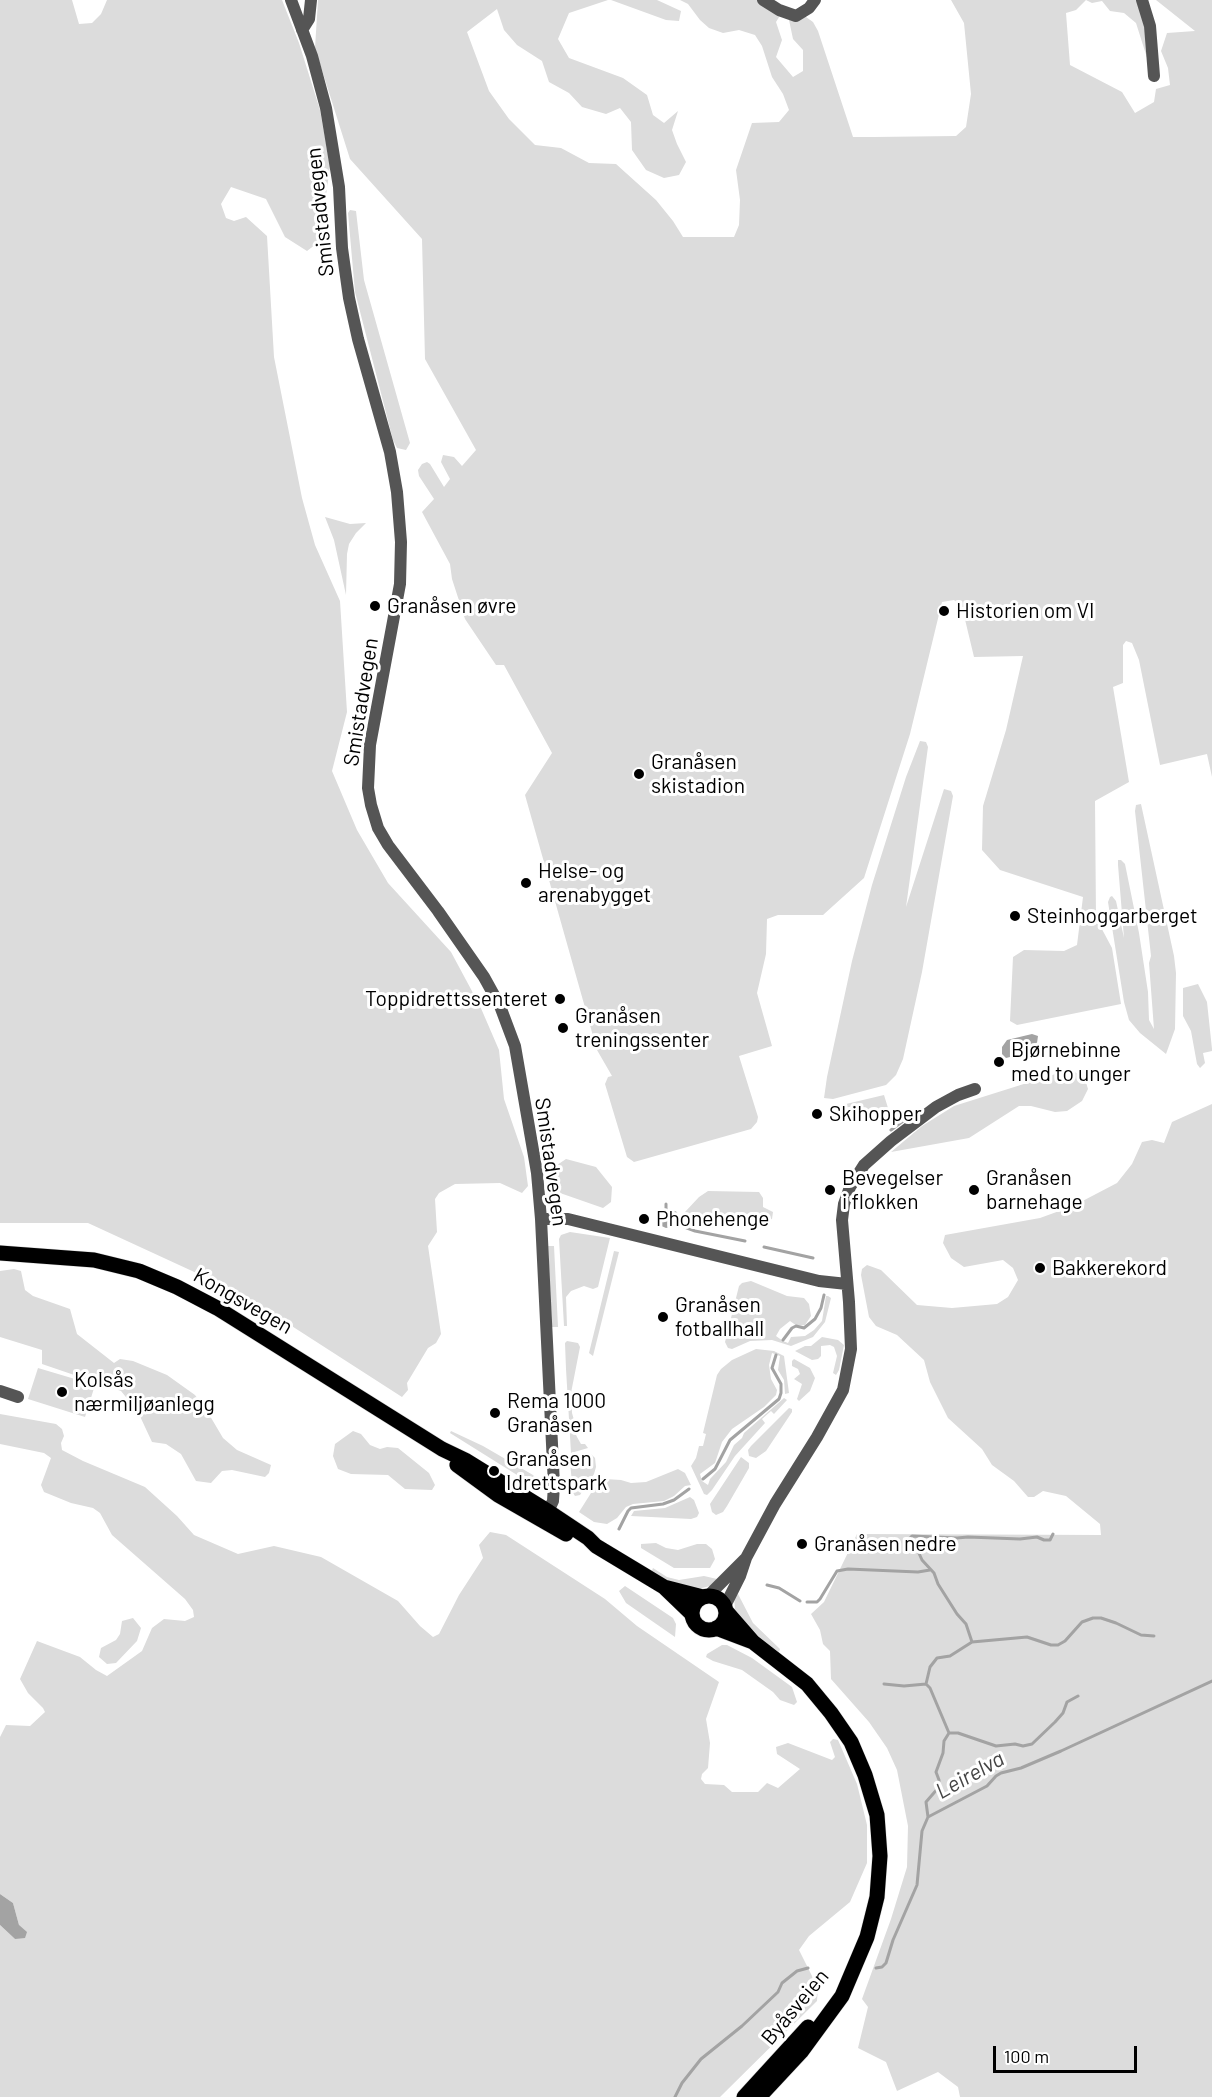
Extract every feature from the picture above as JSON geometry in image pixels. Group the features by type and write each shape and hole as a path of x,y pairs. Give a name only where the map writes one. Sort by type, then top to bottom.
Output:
{"main road":[{"name":"Kongsvegen","path":"0,1253 94,1260 123,1266 154,1277 217,1308 442,1449 465,1460 546,1517 588,1538 596,1546 664,1587 692,1614 696,1624 700,1627 716,1628 753,1642"},
{"name":"Kongsvegen","path":"664,1587 718,1598 753,1642 807,1684 851,1742 877,1815 880,1856 877,1897 867,1936 849,1976"},
{"path":"692,1614 695,1604 706,1596"},
{"path":"716,1628 724,1622 726,1609"},
{"name":"Byåsveien","path":"753,2096 801,2052 842,1996 849,1976"}],"street":[{"name":"Smistadvegen","path":"291,0 317,75 334,148 346,282 358,339 390,452 397,492 401,542 400,584 370,745 368,788 378,828 388,845 464,946 500,1006 514,1046 537,1173 541,1219 554,1485 553,1501 546,1517"},
{"path":"302,30 309,19 310,0"},
{"path":"763,0 779,10 796,16 809,8 814,0"},
{"path":"1142,0 1150,26 1154,76"},
{"path":"726,1609 746,1558 843,1390 852,1348 842,1220 844,1204 857,1174 876,1153 928,1112 975,1089"},
{"path":"541,1219 568,1219 819,1281 847,1284"},
{"path":"0,1391 18,1397"},
{"path":"706,1596 746,1558"}],"shaded area":[{"path":"0,0 72,0 79,24 92,23 101,14 107,0 282,0 299,43 320,110 330,166 320,241 307,251 285,237 266,199 231,187 221,204 226,218 234,221 246,217 267,236 274,357 302,498 315,545 340,601 347,712 332,771 357,830 388,883 451,952 480,1006 499,1050 504,1099 524,1157 528,1186 522,1193 500,1183 455,1184 439,1193 435,1199 437,1232 428,1246 441,1334 436,1343 428,1348 407,1383 408,1390 402,1397 242,1294 88,1223 0,1223"},
{"path":"318,0 608,0 569,13 558,39 569,58 623,78 647,95 653,115 664,123 678,111 672,130 686,162 679,175 664,178 646,170 632,150 631,122 620,108 606,114 582,107 569,93 549,82 542,61 517,45 504,30 497,9 467,32 489,91 509,119 535,145 561,148 589,163 616,164 656,200 683,237 734,237 739,225 740,200 736,170 752,123 779,122 789,110 783,94 772,77 762,46 755,35 739,30 723,33 709,28 688,4 680,0 757,0 781,14 776,22 782,40 776,57 793,77 803,71 803,50 793,39 789,20 806,17 813,22 818,31 853,137 874,137 956,136 966,127 971,94 964,23 951,0 1086,0 1076,10 1066,13 1070,65 1122,92 1135,113 1154,102 1156,89 1170,85 1168,68 1161,51 1167,33 1195,31 1156,0 1212,0 1212,777 1207,754 1160,765 1139,660 1132,643 1126,641 1123,645 1123,683 1113,687 1129,782 1095,801 1096,918 1112,948 1121,1004 1017,1025 1010,1021 1013,957 1024,950 1064,951 1077,945 1083,897 1000,870 982,850 983,806 1006,730 1023,656 974,657 962,607 954,600 942,602 910,734 864,878 823,915 778,915 767,919 766,954 757,993 772,1046 739,1056 758,1117 757,1122 751,1129 634,1162 627,1157 605,1084 608,1077 612,1076 597,1050 525,795 552,753 504,665 496,665 465,619 452,579 450,564 422,512 434,499 419,476 418,470 422,464 427,462 430,464 444,487 450,479 441,462 443,455 454,457 462,466 476,450 425,359 422,239 350,159 315,48"},
{"path":"611,0 657,0 681,11 679,21 666,20"},
{"path":"1086,0 1137,0 1148,28 1149,64 1136,23 1124,13 1110,11 1102,1 1092,3"},
{"path":"350,210 356,211 364,280 410,443 406,450 397,448 393,440 355,292 348,213"},
{"path":"325,517 350,524 366,523 349,544 346,595 334,540"},
{"path":"920,741 926,742 928,747 906,907 944,789 951,791 953,796 922,972 903,1059 896,1075 886,1085 833,1099 824,1098 852,961 872,885 906,777"},
{"path":"1141,804 1176,973 1175,1029 1166,1054 1140,1033 1129,1020 1108,902 1112,896 1116,901 1124,938 1118,865 1118,860 1121,860 1125,864 1139,933 1148,992 1149,1020 1154,1029 1149,963 1151,956 1135,811 1136,805"},
{"path":"1198,984 1207,1002 1212,1049 1212,1051 1203,1053 1205,1063 1200,1068 1197,1064 1191,1031 1183,1016 1183,988"},
{"path":"1032,1034 1038,1036 1037,1043 1010,1057 1006,1058 1002,1054 1002,1047 1007,1040"},
{"path":"1065,1071 1081,1075 1088,1089 1082,1101 1067,1111 1055,1112 1031,1106 1019,1106 969,1138 891,1152 922,1126 954,1106"},
{"path":"884,1095 888,1108 880,1111 860,1113 839,1108 846,1104"},
{"path":"1212,1104 1212,2097 960,2097 958,2087 938,2072 897,2091 886,2062 858,2048 868,2007 862,1999 907,1867 908,1826 897,1770 887,1748 869,1722 831,1679 830,1651 823,1644 820,1630 811,1614 824,1602 857,1534 1101,1535 1100,1524 1066,1496 1043,1491 1034,1497 1028,1497 1014,1481 992,1465 982,1449 948,1418 930,1382 924,1360 897,1335 876,1326 869,1317 861,1275 862,1269 867,1265 881,1270 917,1305 952,1308 997,1304 1008,1297 1018,1280 1013,1268 1003,1260 964,1267 951,1258 943,1243 945,1235 1040,1218 1073,1206 1117,1183 1132,1164 1142,1142 1152,1140 1164,1143 1172,1122"},
{"path":"566,1159 596,1167 612,1187 611,1202 603,1208 560,1193 554,1177 557,1165"},
{"path":"708,1191 759,1192 763,1198 763,1207 773,1212 772,1219 748,1227 738,1227 732,1223 714,1228 688,1223 685,1212"},
{"path":"670,1209 677,1212 679,1225 666,1228 657,1224 655,1215 659,1211"},
{"path":"570,1232 610,1238 598,1287 593,1289 584,1286 571,1291 566,1297 567,1326 564,1326 559,1239 561,1235"},
{"path":"548,1246 554,1246 558,1327 552,1327"},
{"path":"614,1251 619,1252 593,1356 589,1353"},
{"path":"14,1269 21,1271 25,1290 33,1296 70,1309 77,1334 114,1363 120,1359 133,1361 167,1375 195,1395 223,1438 237,1450 271,1465 269,1473 265,1477 232,1470 222,1471 211,1483 196,1481 181,1454 166,1444 152,1442 138,1412 121,1391 42,1364 42,1350 0,1337 0,1271"},
{"path":"751,1281 787,1296 804,1298 809,1304 811,1316 805,1325 797,1326 790,1321 780,1329 776,1336 783,1341 788,1343 791,1337 805,1336 814,1330 822,1321 826,1296 828,1296 831,1298 825,1322 813,1337 791,1346 772,1340 750,1341 732,1349 728,1348 725,1342 739,1286"},
{"path":"822,1337 838,1340 844,1345 836,1375 833,1373 837,1356 834,1347 821,1346 821,1356 812,1360 795,1351 811,1346"},
{"path":"567,1341 578,1343 580,1347 571,1393 572,1413 577,1437 581,1444 585,1444 588,1448 571,1453 565,1343"},
{"path":"756,1349 774,1351 784,1356 789,1393 785,1394 784,1380 778,1370 780,1356 772,1353 769,1365 771,1379 777,1390 776,1395 764,1407 732,1429 722,1442 715,1463 700,1474 702,1481 708,1485 744,1433 784,1398 787,1400 774,1414 771,1411 762,1419 765,1423 735,1456 712,1490 707,1495 704,1494 691,1466 699,1446 703,1446 706,1434 703,1433 717,1375 732,1360"},
{"path":"794,1359 810,1368 815,1378 810,1391 799,1401 797,1399 802,1384 794,1379 800,1374 798,1369 792,1366"},
{"name":"Kolsås nærmiljøanlegg","path":"38,1368 95,1385 85,1417 28,1399"},
{"path":"789,1408 792,1412 766,1451 756,1458 749,1456 748,1450 751,1446"},
{"path":"0,1414 56,1424 62,1429 64,1436 61,1443 62,1450 145,1487 194,1535 238,1554 274,1546 321,1557 398,1601 433,1637 439,1634 459,1595 483,1558 479,1545 490,1532 506,1535 605,1599 637,1626 719,1682 706,1719 710,1743 708,1768 702,1774 701,1779 705,1784 724,1785 732,1792 758,1792 767,1783 778,1788 800,1769 777,1754 776,1747 788,1743 832,1760 835,1757 830,1742 833,1739 838,1740 857,1784 867,1825 867,1863 850,1902 809,1936 799,1950 818,1988 817,2001 720,2097 0,2097 0,1925 15,1939 19,1925 13,1903 0,1894 0,1737 6,1725 30,1726 45,1712 28,1693 20,1679 37,1641 80,1657 107,1676 142,1651 152,1628 164,1619 185,1621 194,1617 193,1610 185,1599 112,1535 100,1513 93,1508 71,1503 44,1492 41,1485 51,1458 44,1453 0,1444"},
{"path":"353,1431 361,1434 370,1445 380,1449 398,1448 429,1473 435,1485 432,1490 405,1489 388,1475 351,1474 338,1469 333,1456 335,1444"},
{"path":"451,1431 483,1446 533,1475 538,1481 533,1485 450,1433"},
{"path":"591,1454 595,1458 594,1474 580,1495 575,1496 570,1462"},
{"path":"741,1457 749,1463 749,1468 723,1512 716,1515 712,1512 710,1504"},
{"path":"678,1469 685,1473 691,1485 685,1486 664,1501 633,1504 626,1507 617,1518 607,1524 594,1522 579,1512 591,1493 605,1479 631,1483 646,1482"},
{"path":"690,1497 694,1500 699,1513 697,1517 691,1519 631,1516 634,1511 665,1508"},
{"path":"656,1543 678,1550 697,1544 706,1544 712,1549 715,1559 710,1568 674,1568 641,1548 641,1544"},
{"path":"653,1568 667,1577 679,1580 704,1576 717,1579 714,1585 698,1589 672,1584 651,1573"},
{"path":"625,1586 673,1618 676,1624 675,1637 626,1603 619,1591"},
{"path":"738,1594 753,1623 780,1649 779,1652 755,1636 735,1611 734,1596"},
{"path":"133,1618 141,1628 137,1641 116,1663 107,1664 99,1657 101,1648 116,1640 120,1634 122,1621"},
{"path":"722,1645 727,1645 752,1658 792,1687 797,1702 794,1705 780,1700 773,1692 742,1670 706,1657"},
{"path":"0,1894 13,1903 19,1925 27,1932 25,1938 15,1939 0,1925"}],"waterway":[{"path":"891,1130 918,1110"},
{"path":"666,1204 666,1209"},
{"path":"679,1225 695,1231 745,1241"},
{"path":"764,1247 813,1258"},
{"path":"783,1340 792,1328 796,1326 804,1328 815,1319 824,1295"},
{"path":"703,1479 715,1469 730,1440 779,1399 781,1384 772,1368 776,1355"},
{"path":"619,1529 631,1508 663,1504 674,1500 689,1489"},
{"path":"972,1642 966,1624 957,1614 938,1584 934,1573 922,1560 910,1538 912,1536 1020,1539 1037,1537 1050,1540 1053,1534"},
{"path":"807,1602 817,1602 820,1599 837,1571 848,1569 918,1572 930,1570"},
{"path":"767,1585 779,1588 800,1601"},
{"path":"928,1817 926,1802 939,1787 936,1772 943,1753 944,1741 949,1733 930,1688 926,1684 930,1667 937,1658 950,1656 972,1642 1027,1637 1058,1645 1065,1641 1082,1622 1093,1618 1116,1623 1141,1635 1154,1636"},
{"name":"Leirelva","path":"876,1968 886,1963 893,1940 917,1885 922,1831 928,1817 987,1786 1001,1773 1021,1768 1061,1751 1212,1681"},
{"path":"884,1684 904,1686 926,1684"},
{"path":"949,1733 958,1733 996,1746 1032,1744 1063,1713 1067,1702 1078,1696"},
{"name":"Leirelva","path":"675,2097 682,2083 701,2059 742,2026 778,1992 782,1983 797,1971 808,1968"}],"place":[{"name":"Granåsen øvre","path":"375,606"},
{"name":"Historien om VI","path":"944,611"},
{"name":"Granåsen skistadion","path":"639,774"},
{"name":"Helse- og arenabygget","path":"526,883"},
{"name":"Steinhoggarberget","path":"1015,916"},
{"name":"Toppidrettssenteret","path":"560,999"},
{"name":"Granåsen treningssenter","path":"563,1028"},
{"name":"Bjørnebinne med to unger","path":"999,1062"},
{"name":"Skihopper","path":"817,1114"},
{"name":"Bevegelser i flokken","path":"830,1190"},
{"name":"Granåsen barnehage","path":"974,1190"},
{"name":"Phonehenge","path":"644,1219"},
{"name":"Bakkerekord","path":"1040,1268"},
{"name":"Granåsen fotballhall","path":"663,1317"},
{"name":"Kolsås nærmiljøanlegg","path":"62,1392"},
{"name":"Rema 1000 Granåsen","path":"495,1413"},
{"name":"Granåsen Idrettspark","path":"494,1471"},
{"name":"Granåsen nedre","path":"802,1544"}]}
